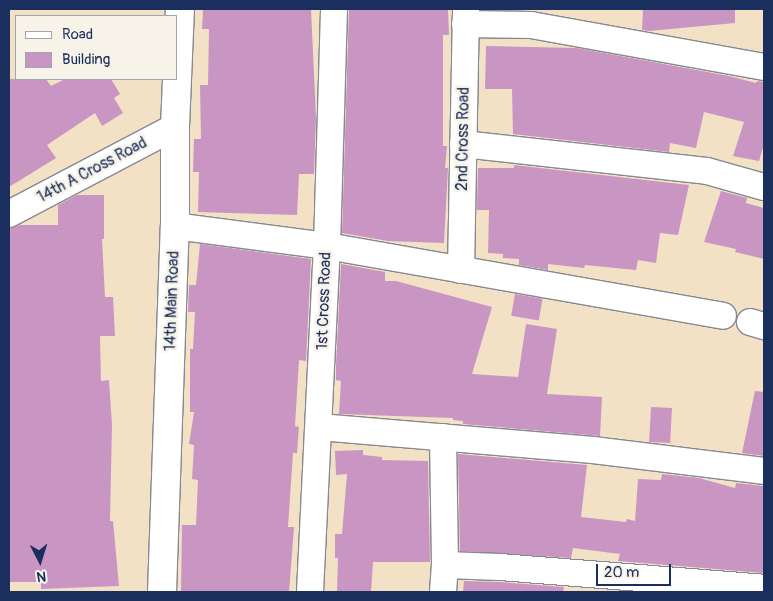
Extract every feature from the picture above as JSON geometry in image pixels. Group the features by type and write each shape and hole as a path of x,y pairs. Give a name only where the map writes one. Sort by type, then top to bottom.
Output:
{"street":[{"name":"14th Main Road","path":"178,56 180,9"},
{"name":"1st Cross Road","path":"310,592 327,246 334,9"},
{"path":"466,16 531,25 764,67"},
{"name":"2nd Cross Road","path":"461,270 466,16"},
{"name":"14th Main Road","path":"162,592 175,226 177,80"},
{"name":"14th A Cross Road","path":"9,214 175,127"},
{"path":"463,144 707,171 764,187"},
{"path":"175,226 327,246 723,316"},
{"path":"319,427 593,450 764,472"},
{"path":"443,437 445,566 443,592"},
{"path":"445,566 500,567 764,588"}],"building":[{"path":"203,9 311,9 316,117 314,174 299,174 297,215 198,212 199,172 193,172 194,139 201,139 200,85 208,85 209,29 202,29"},
{"path":"349,9 448,9 449,35 443,35 443,146 447,146 445,168 448,168 444,243 388,241 342,233"},
{"path":"643,9 735,9 735,23 649,31 642,30"},
{"path":"486,46 577,48 729,76 756,83 757,81 764,82 764,144 759,161 733,156 744,122 704,112 696,148 670,143 669,152 513,134 512,89 485,89"},
{"path":"9,79 47,80 51,86 63,80 112,80 120,94 114,98 123,113 102,126 95,113 47,145 56,158 9,187"},
{"path":"514,165 689,185 678,235 660,233 656,263 638,260 636,270 585,265 584,268 548,264 548,270 519,265 519,259 503,258 503,254 488,253 489,210 477,210 478,168 514,168"},
{"path":"721,191 747,198 746,203 764,208 764,259 735,252 736,249 704,242"},
{"path":"77,195 104,195 104,239 102,239 105,297 113,297 115,336 100,336 101,381 109,380 112,425 110,521 113,521 119,586 41,589 41,582 9,582 9,229 20,225 58,225 58,205"},
{"path":"200,244 311,259 306,361 299,360 295,426 299,427 297,453 293,453 288,527 294,527 289,592 181,592 182,525 196,525 198,480 192,479 194,445 189,444 194,412 190,412 190,349 193,349 195,312 188,312 189,285 196,285"},
{"path":"341,264 385,272 385,281 396,281 492,307 472,374 518,377 526,324 557,329 547,394 602,397 600,436 463,424 463,421 453,420 453,418 339,414 341,381 336,380 336,365"},
{"path":"515,294 543,299 539,321 511,316"},
{"path":"755,391 764,392 764,456 742,453"},
{"path":"651,407 672,408 670,443 649,442"},
{"path":"363,450 363,455 382,457 382,460 428,461 430,562 373,562 371,592 337,591 338,558 335,558 335,534 342,534 347,474 336,475 335,451"},
{"path":"458,454 587,465 581,517 626,522 627,519 635,521 638,479 661,480 662,474 699,478 735,488 736,483 764,486 764,573 618,561 620,554 573,548 571,558 460,551"},
{"path":"464,581 564,587 563,592 463,592"}]}
